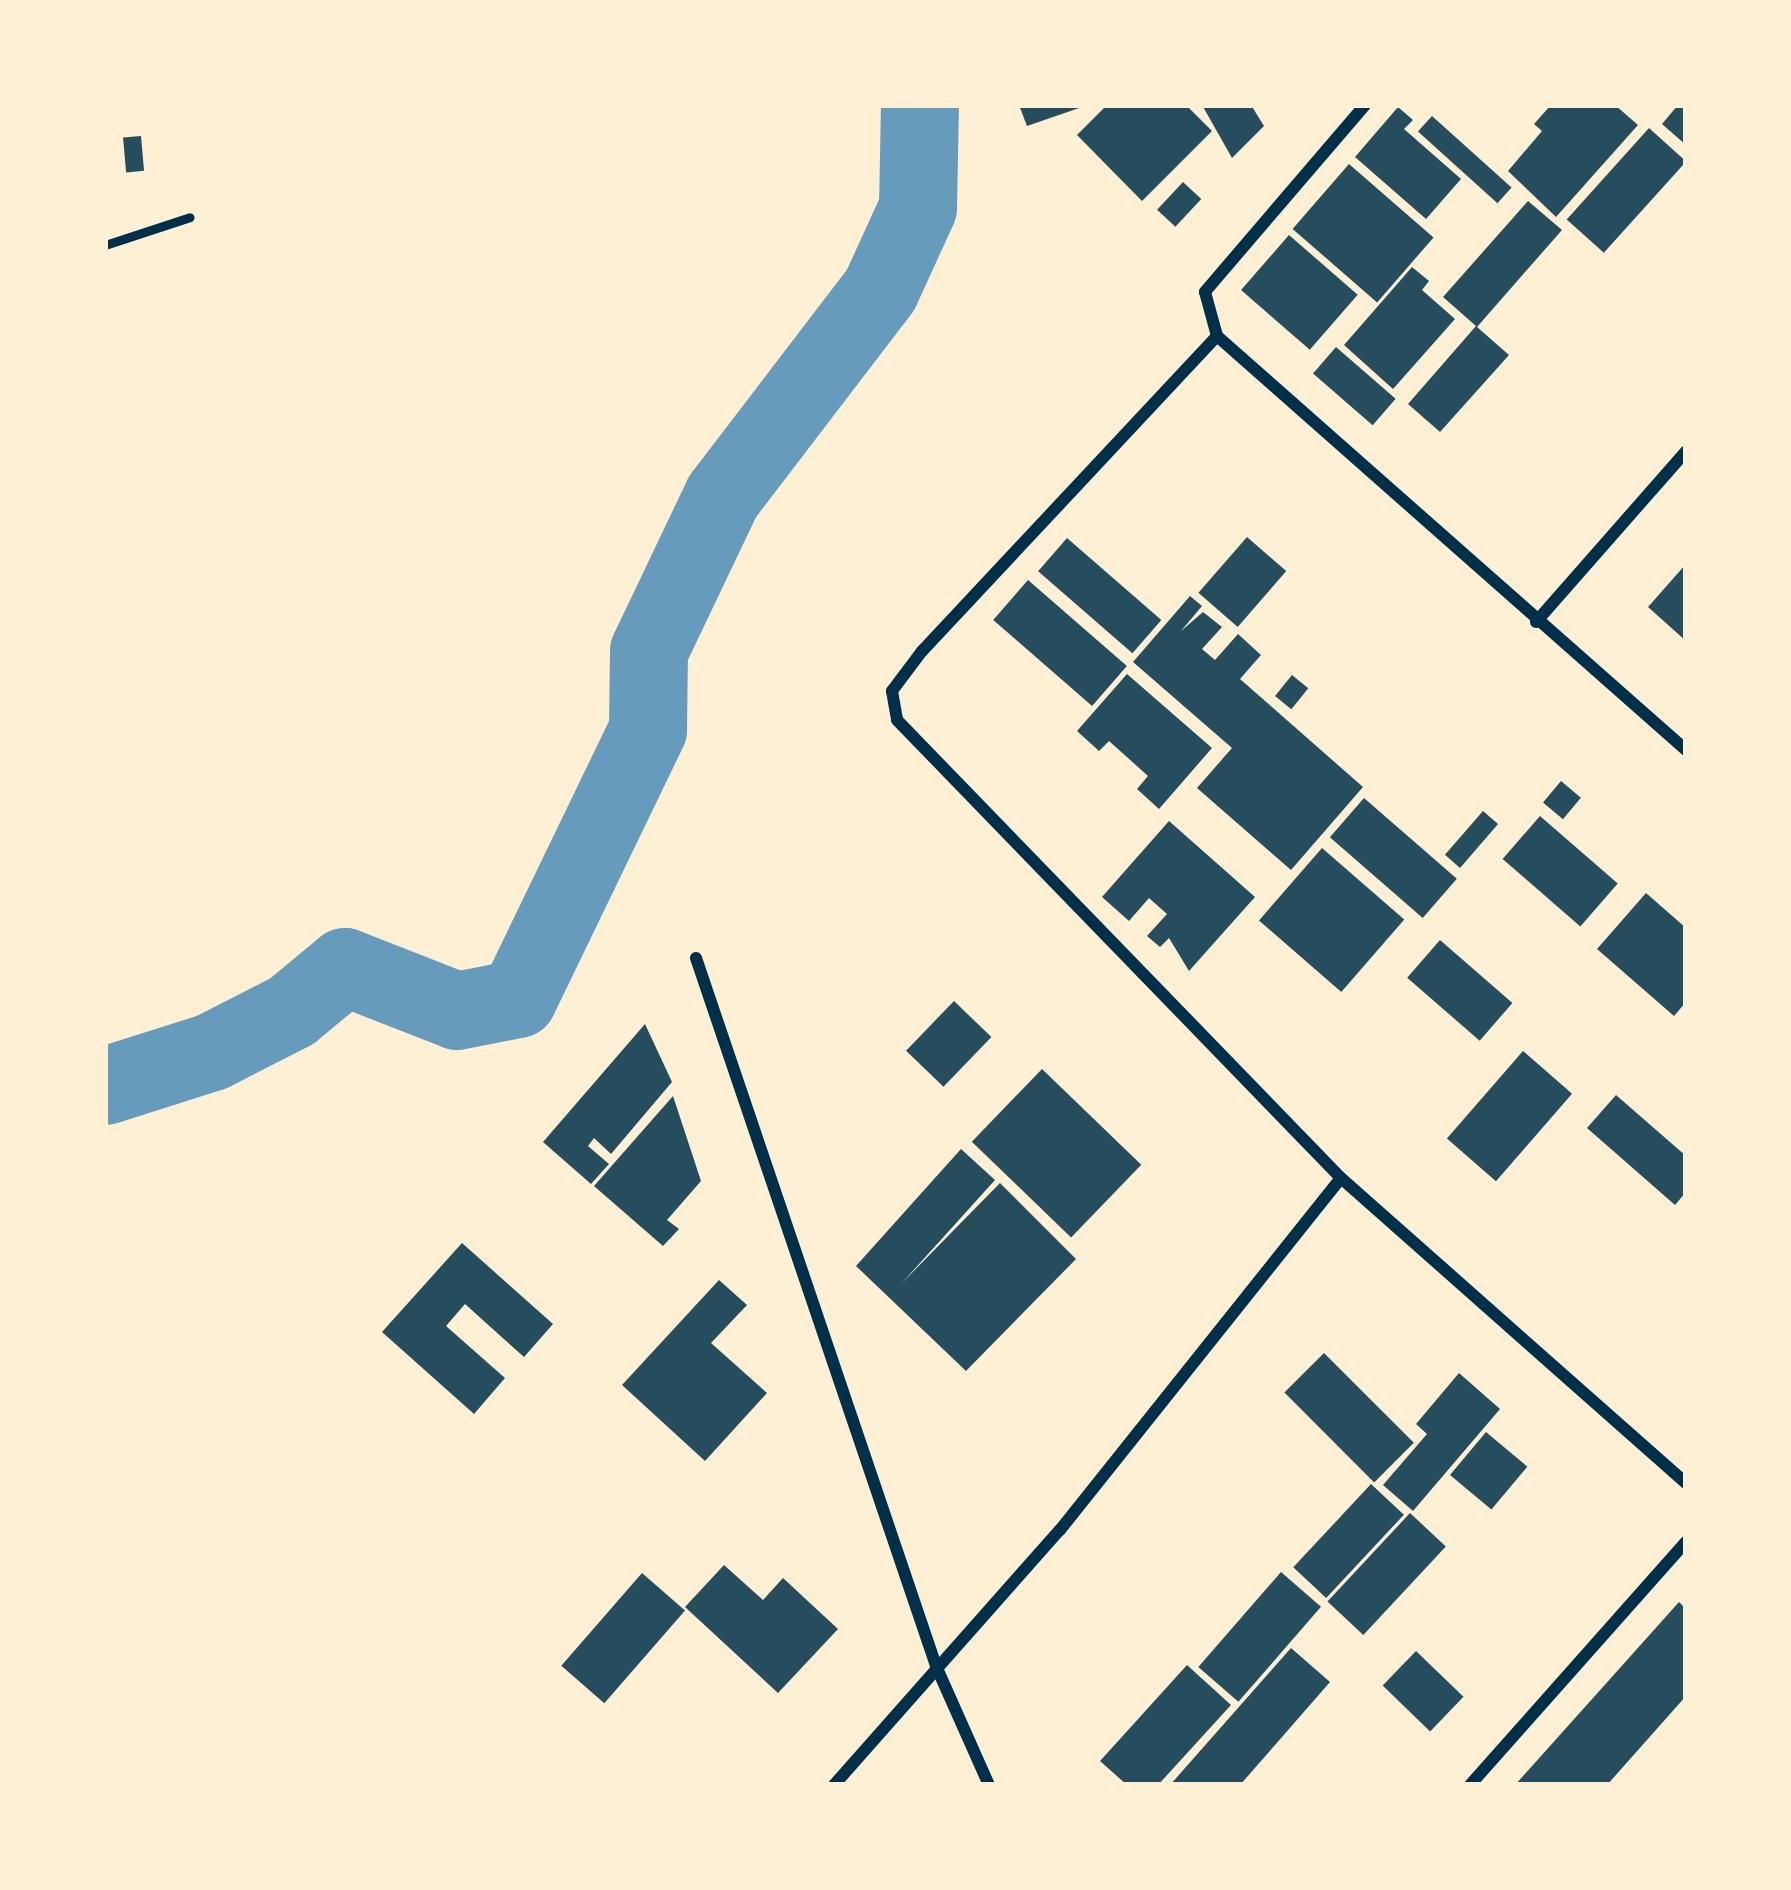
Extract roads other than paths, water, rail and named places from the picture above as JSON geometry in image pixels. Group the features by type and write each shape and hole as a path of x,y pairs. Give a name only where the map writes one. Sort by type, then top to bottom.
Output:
{"street":[{"path":"1365,105 1205,292 1217,336 1686,750"},
{"path":"1217,336 892,691 897,720 1341,1178 1686,1483"},
{"path":"1536,622 1686,451"},
{"path":"696,958 936,1666 989,1785"},
{"path":"833,1785 1060,1530 1341,1178"},
{"path":"1470,1785 1686,1542"}],"lane":[{"path":"105,245 190,217"}],"waterway":[{"path":"105,1086 212,1052 292,1011 345,967 457,1011 518,999 648,730 649,651 723,496 881,289 918,208 920,105"}]}
